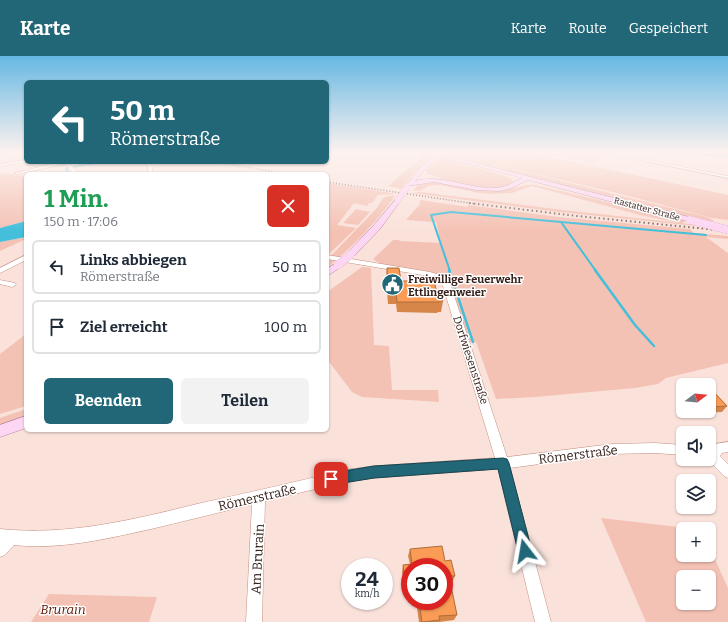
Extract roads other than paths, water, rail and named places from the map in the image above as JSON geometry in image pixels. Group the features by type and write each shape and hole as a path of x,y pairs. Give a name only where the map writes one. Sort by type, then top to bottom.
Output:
{"main road":[{"path":"329,272 350,255 377,227 414,178"},
{"path":"439,178 484,189 499,189 512,186 527,178"},
{"name":"Rastatter Straße","path":"530,178 728,230"},
{"path":"408,186 426,180 450,182"},
{"path":"0,431 24,423"}],"street":[{"name":"Dorfwiesenstraße","path":"329,257 430,274 440,278 447,285 503,463 543,622"},
{"path":"0,271 24,258"},
{"path":"0,282 12,285"},
{"path":"716,452 720,448 728,447"},
{"name":"Römerstraße","path":"5,537 55,538 89,534 345,476 374,472 503,463 612,449 655,448 676,450"},
{"path":"716,461 728,472"},
{"name":"Am Brurain","path":"254,622 260,496"},
{"path":"0,550 5,537"}],"water":[{"path":"24,222 24,237 0,242 0,228"}],"waterway":[{"path":"450,271 431,215 451,212 706,235"},
{"path":"561,222 596,271"},
{"path":"449,270 473,342"},
{"path":"595,270 635,325 654,346"}],"railway":[{"path":"329,182 470,203"},
{"path":"470,203 577,216 728,231"},
{"path":"470,203 476,204"}],"place":[{"name":"Freiwillige Feuerwehr Ettlingenweier","path":"393,285"}],"park label":[{"name":"Brurain","path":"63,609"}]}
